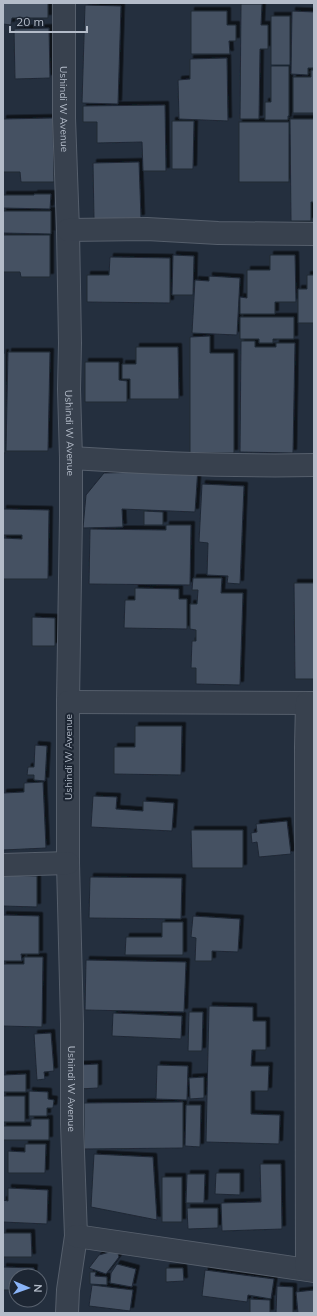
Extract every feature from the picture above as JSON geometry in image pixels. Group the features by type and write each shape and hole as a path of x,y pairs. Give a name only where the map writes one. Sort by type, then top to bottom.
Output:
{"street":[{"name":"Ushindi W Avenue","path":"64,3 64,118 68,230 70,343 69,411 71,458 68,863 72,1024 72,1124 76,1236 68,1290 67,1313"},
{"path":"68,230 147,229 218,233 314,234"},
{"path":"71,458 185,464 278,466 314,465"},
{"path":"68,702 311,703 306,747 310,1270 76,1236"},
{"path":"3,865 68,863"}],"building":[{"path":"3,3 48,3 48,18 12,18 11,25 3,24"},
{"path":"241,4 262,4 261,25 268,25 268,49 260,49 259,119 240,119"},
{"path":"85,5 121,6 118,104 82,103"},
{"path":"191,11 227,11 227,25 236,25 236,41 229,41 230,54 191,54"},
{"path":"292,11 314,12 314,68 308,68 308,75 291,74"},
{"path":"271,16 290,16 290,65 271,65"},
{"path":"49,28 50,78 15,79 14,29"},
{"path":"227,58 228,121 179,119 178,80 190,79 190,59"},
{"path":"271,66 289,66 288,120 265,120 265,102 271,102"},
{"path":"311,70 314,70 314,113 293,113 293,77 311,77"},
{"path":"165,105 166,171 143,171 142,142 97,143 97,122 83,122 83,106"},
{"path":"53,118 54,182 21,182 20,172 3,172 3,119"},
{"path":"290,119 314,119 314,202 311,202 311,221 291,221"},
{"path":"172,121 194,121 193,169 172,169"},
{"path":"239,122 289,122 289,182 239,182"},
{"path":"139,162 141,218 94,219 93,163"},
{"path":"51,194 50,209 3,208 3,195"},
{"path":"3,211 51,211 51,234 3,233"},
{"path":"3,235 50,235 50,277 21,277 20,272 3,272"},
{"path":"173,255 194,256 193,295 172,295"},
{"path":"270,255 295,255 296,302 275,302 275,314 240,314 240,297 247,298 247,270 270,270"},
{"path":"110,257 170,258 170,303 87,302 87,275 109,275"},
{"path":"307,275 314,275 314,323 298,323 298,289 307,289"},
{"path":"209,276 240,278 237,335 192,333 195,280 209,281"},
{"path":"240,317 294,317 294,339 273,339 273,343 259,343 259,339 240,339"},
{"path":"210,336 210,353 234,353 234,453 190,453 190,337"},
{"path":"241,341 255,341 255,347 276,347 276,343 295,343 293,453 240,452"},
{"path":"136,347 178,347 179,399 130,399 130,379 122,379 122,364 136,364"},
{"path":"8,352 50,352 48,451 6,451"},
{"path":"3,353 5,353 5,453 3,453"},
{"path":"85,362 119,362 119,380 127,381 127,402 85,402"},
{"path":"198,467 195,512 122,509 123,527 83,528 86,495 104,473 147,472"},
{"path":"202,484 244,486 240,584 227,583 228,576 207,575 208,543 199,542"},
{"path":"3,509 49,510 48,579 3,579 3,538 22,539 22,535 3,535"},
{"path":"144,511 163,512 163,525 144,525"},
{"path":"166,525 191,525 190,585 89,584 90,529 166,530"},
{"path":"193,578 222,578 221,593 243,593 240,685 196,684 196,668 191,668 192,641 196,641 196,630 190,629 190,604 197,604 198,590 192,590"},
{"path":"294,583 314,583 314,679 295,679"},
{"path":"135,588 179,589 179,599 187,599 187,629 124,628 125,600 135,600"},
{"path":"32,617 55,618 55,646 32,646"},
{"path":"135,726 182,726 181,775 114,774 114,747 135,747"},
{"path":"35,745 47,746 45,781 34,780 34,775 27,775 28,767 34,767"},
{"path":"43,782 46,848 3,850 3,793 24,792 24,783"},
{"path":"93,796 117,797 116,809 143,811 143,801 174,803 172,831 91,827"},
{"path":"287,821 291,854 259,857 257,842 252,843 251,833 257,832 256,824"},
{"path":"191,830 243,830 243,868 192,868"},
{"path":"3,875 37,876 37,907 3,906"},
{"path":"90,877 182,878 181,919 89,918"},
{"path":"3,915 39,916 39,954 21,954 22,961 3,961"},
{"path":"193,916 240,919 238,952 212,951 212,961 195,961 196,938 191,937"},
{"path":"162,922 183,922 183,955 125,955 126,937 162,937"},
{"path":"24,957 43,957 42,1027 3,1026 3,964 24,964"},
{"path":"86,960 186,962 184,1012 85,1010"},
{"path":"209,1006 253,1007 253,1021 266,1021 266,1050 252,1050 251,1066 269,1066 268,1091 251,1091 251,1114 280,1115 279,1144 206,1142"},
{"path":"189,1012 203,1012 202,1051 188,1051"},
{"path":"113,1013 182,1016 181,1039 112,1036"},
{"path":"51,1033 54,1071 44,1072 45,1079 37,1080 34,1034"},
{"path":"98,1064 98,1088 78,1089 78,1065"},
{"path":"157,1065 188,1066 187,1100 156,1099"},
{"path":"26,1074 26,1092 3,1092 3,1075"},
{"path":"204,1077 204,1098 190,1099 189,1078"},
{"path":"29,1091 48,1092 48,1099 54,1100 53,1108 47,1108 47,1116 29,1116"},
{"path":"3,1096 25,1096 25,1122 3,1122"},
{"path":"183,1102 183,1148 84,1149 84,1103"},
{"path":"186,1105 201,1105 200,1147 185,1146"},
{"path":"31,1119 49,1119 49,1140 3,1140 3,1126 31,1126"},
{"path":"25,1144 46,1144 45,1173 8,1173 8,1151 25,1152"},
{"path":"94,1154 153,1157 157,1220 91,1207"},
{"path":"260,1164 281,1164 282,1229 222,1231 221,1203 261,1202"},
{"path":"216,1173 240,1173 240,1195 215,1194"},
{"path":"187,1174 205,1174 204,1203 186,1203"},
{"path":"162,1177 182,1177 182,1222 162,1222"},
{"path":"8,1188 48,1190 47,1224 3,1222 3,1200 8,1201"},
{"path":"187,1208 218,1208 218,1228 188,1229"},
{"path":"3,1233 31,1233 32,1257 3,1257"},
{"path":"117,1250 119,1257 106,1274 89,1268 99,1255"},
{"path":"117,1264 136,1269 132,1287 110,1283 111,1273"},
{"path":"3,1267 34,1268 8,1268 8,1290 3,1290"},
{"path":"166,1268 183,1268 184,1281 166,1282"},
{"path":"205,1270 274,1279 271,1299 248,1295 247,1302 202,1296"},
{"path":"90,1272 96,1272 95,1276 107,1277 107,1285 90,1284"},
{"path":"92,1285 133,1290 130,1311 89,1306"},
{"path":"277,1286 293,1287 293,1313 276,1313"},
{"path":"314,1290 314,1313 298,1313 296,1292"},
{"path":"250,1299 270,1300 270,1313 250,1313"}]}
